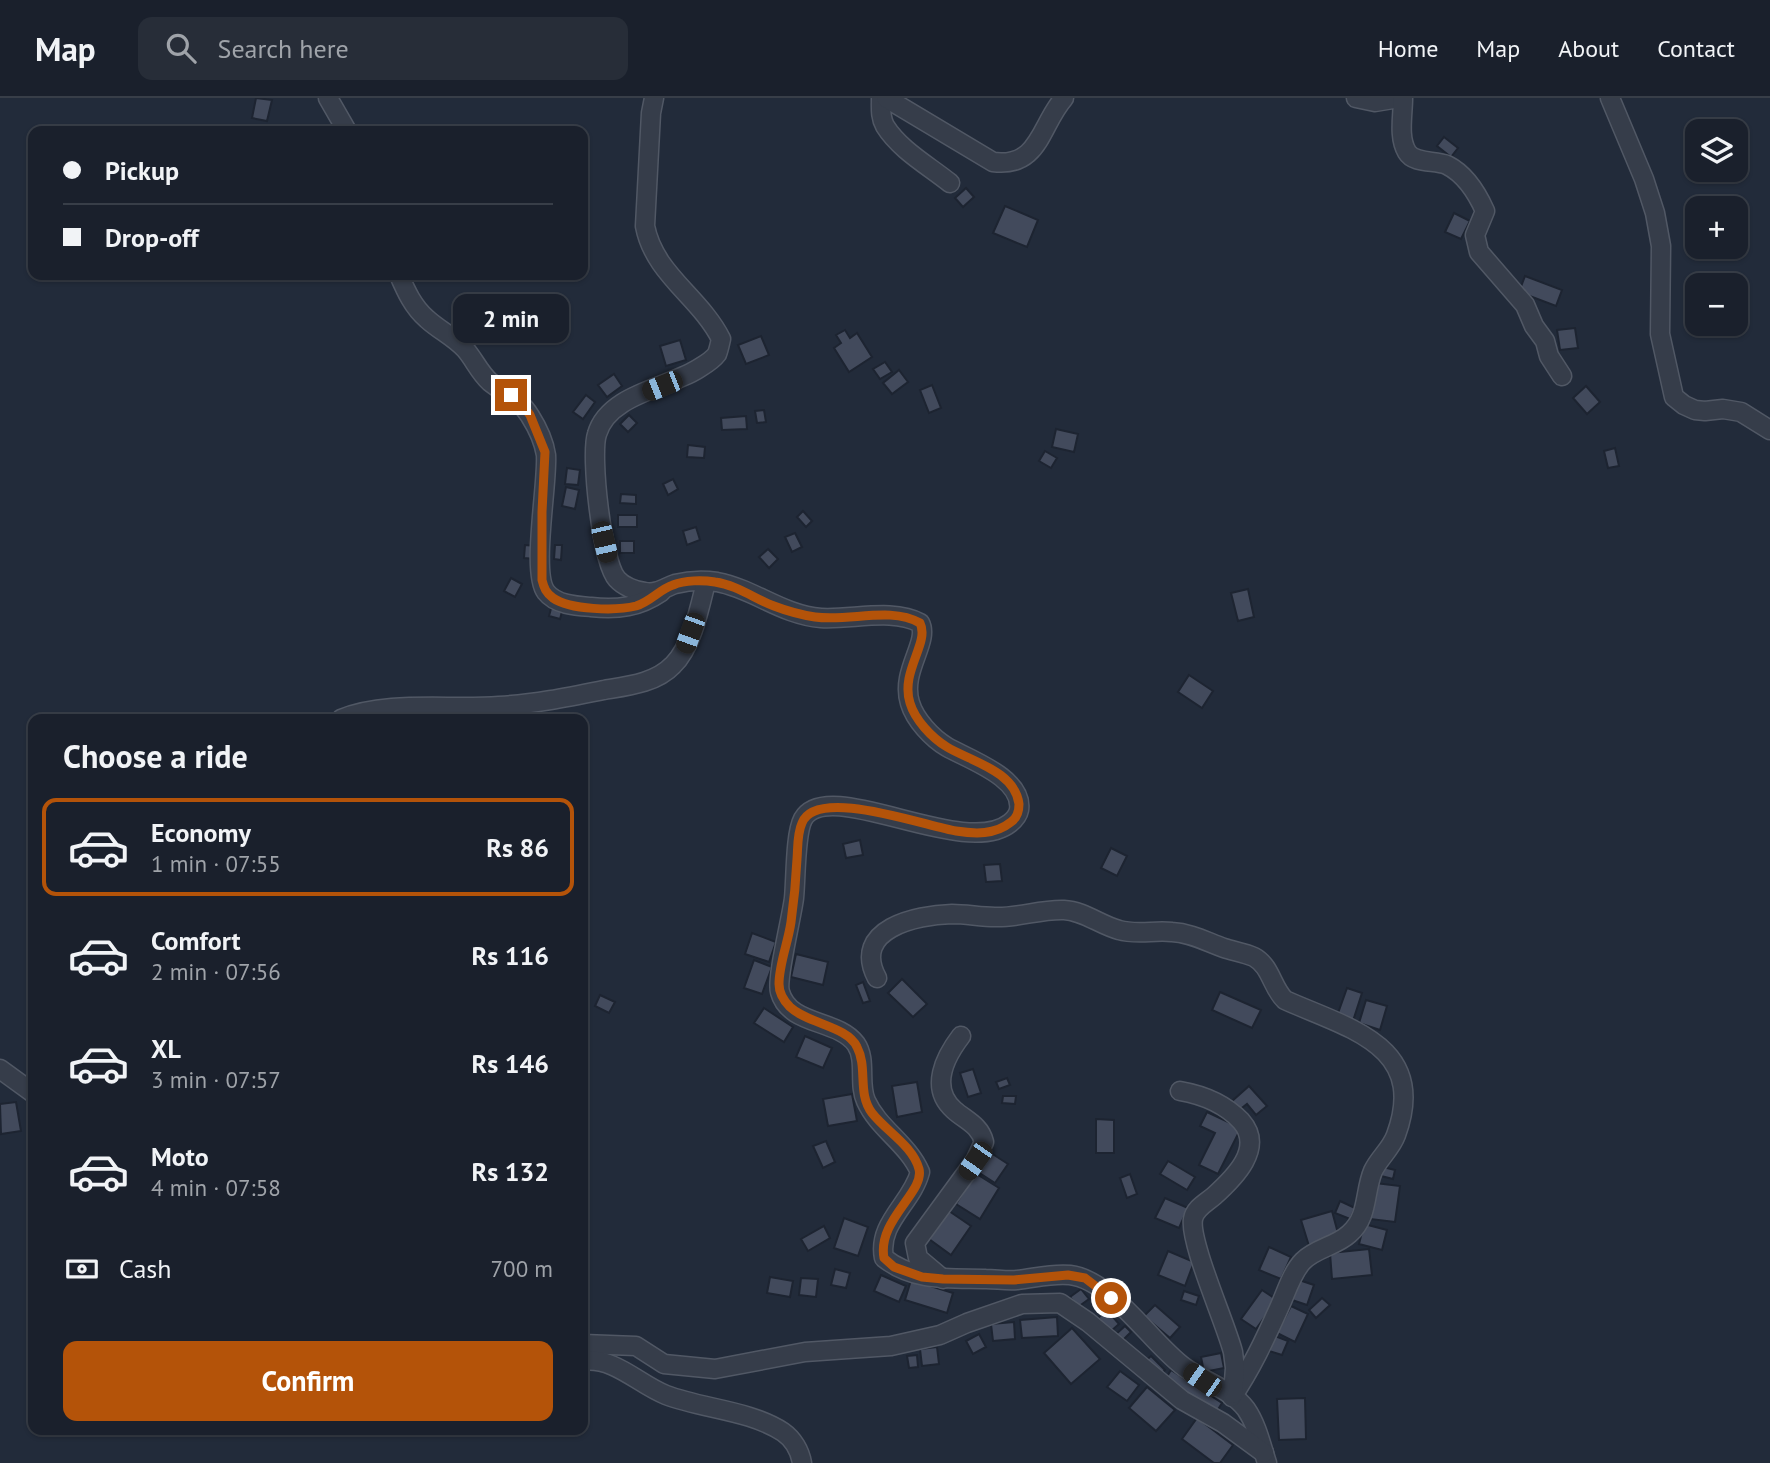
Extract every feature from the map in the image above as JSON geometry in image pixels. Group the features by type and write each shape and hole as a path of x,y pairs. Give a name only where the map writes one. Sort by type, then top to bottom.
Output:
{"street":[{"path":"328,98 344,126"},
{"path":"654,98 649,149 646,226 648,244 663,268 696,303 721,338 718,352 710,361 688,374 621,403 606,417 597,431 594,447 604,542 610,567 616,579 629,587 646,593 661,592"},
{"path":"881,98 881,114 885,125 912,154 950,183"},
{"path":"886,98 969,149 993,162 1007,164 1031,152 1056,107 1064,98"},
{"path":"1356,98 1375,102 1401,98 1402,137 1409,155 1415,159 1447,165 1458,172 1472,188 1485,211 1475,235 1479,252 1525,305 1534,326 1545,341 1549,356 1562,376"},
{"path":"1610,98 1644,179 1655,213 1661,246 1660,334 1674,397 1695,410 1723,409 1741,412 1770,430"},
{"path":"401,280 407,295 419,312 462,345 477,368 492,384 522,404 538,431 545,452 542,580 545,591 561,602 604,608 637,606 673,585 715,582 737,588 773,606 797,614 838,618 903,615 920,623 924,630 923,641 915,654 908,687 910,704 918,719 945,746 994,771 1006,781 1018,801 1019,810 1015,819 1005,827 985,833 937,828 862,809 834,806 810,811 803,819 799,832 791,924 779,982 780,994 798,1013 847,1036 856,1045 861,1058 864,1098 872,1113 916,1161 920,1172 917,1185 895,1214 886,1232 881,1245 884,1258 894,1267 922,1277 1014,1280 1061,1275 1085,1278 1140,1324 1168,1355 1244,1407 1254,1423 1265,1458"},
{"path":"358,714 541,703 652,679 674,665 683,652 706,582"},
{"path":"877,978 871,968 872,953 877,939 888,928 951,914 997,917 1067,910 1121,931 1175,932 1255,958 1264,965 1279,995 1285,1000 1322,1014 1366,1037 1379,1045 1389,1056 1401,1079 1401,1116 1391,1148 1372,1173 1363,1216 1349,1235 1303,1261 1250,1369 1232,1397"},
{"path":"943,1279 918,1258 915,1243 975,1161 984,1142 978,1129 952,1109 940,1079 951,1049 961,1036"},
{"path":"0,1069 28,1089"},
{"path":"1180,1091 1209,1099 1226,1109 1245,1126 1251,1142 1244,1165 1197,1210 1193,1218 1199,1252 1233,1352 1235,1368 1232,1397"},
{"path":"588,1344 636,1346 663,1364 715,1369 805,1352 891,1346 940,1335 1022,1304 1060,1303 1088,1322 1182,1400 1223,1423 1265,1458"},
{"path":"588,1362 611,1365 663,1394 777,1429 786,1434 797,1447 802,1463"}],"building":[{"path":"256,98 272,100 267,121 252,118"},
{"path":"1444,137 1458,148 1451,157 1437,146"},
{"path":"966,188 974,197 963,207 955,198"},
{"path":"1005,206 1038,220 1027,247 993,233"},
{"path":"1454,213 1470,221 1461,239 1445,232"},
{"path":"1525,276 1562,290 1556,306 1519,292"},
{"path":"1575,328 1578,348 1560,350 1557,330"},
{"path":"845,330 850,338 857,333 872,357 849,372 834,348 841,343 836,335"},
{"path":"761,336 769,355 746,364 738,345"},
{"path":"680,340 686,360 666,366 660,346"},
{"path":"885,362 892,372 880,379 873,369"},
{"path":"899,370 908,382 892,394 883,383"},
{"path":"614,374 622,386 607,397 598,385"},
{"path":"932,385 941,408 929,413 920,390"},
{"path":"1586,386 1600,402 1587,414 1573,398"},
{"path":"586,395 595,402 583,419 573,412"},
{"path":"764,410 766,422 757,423 755,411"},
{"path":"629,415 637,423 628,432 620,424"},
{"path":"746,416 747,429 722,430 721,418"},
{"path":"1056,429 1078,434 1074,452 1052,447"},
{"path":"688,445 705,447 704,458 687,457"},
{"path":"1615,448 1619,466 1608,468 1604,451"},
{"path":"1045,451 1057,458 1051,468 1039,461"},
{"path":"567,468 580,470 578,485 565,484"},
{"path":"673,479 678,489 668,495 663,484"},
{"path":"566,487 579,490 575,509 562,506"},
{"path":"621,494 636,495 636,504 620,503"},
{"path":"803,511 812,521 806,527 797,517"},
{"path":"618,515 637,515 637,527 618,527"},
{"path":"696,527 700,540 687,545 683,531"},
{"path":"795,533 802,547 792,552 785,537"},
{"path":"620,541 634,541 634,553 620,553"},
{"path":"525,545 536,546 535,559 524,558"},
{"path":"555,545 562,545 561,560 554,559"},
{"path":"768,549 778,559 769,568 759,557"},
{"path":"511,578 522,584 515,597 504,591"},
{"path":"1248,589 1254,617 1238,621 1231,593"},
{"path":"552,605 563,608 560,619 549,616"},
{"path":"1189,675 1213,691 1202,708 1178,692"},
{"path":"860,840 863,855 846,858 843,844"},
{"path":"1111,848 1127,856 1117,876 1101,868"},
{"path":"1000,864 1002,881 986,882 984,865"},
{"path":"752,933 776,942 769,962 745,954"},
{"path":"796,954 828,962 823,985 791,977"},
{"path":"754,960 772,967 762,994 744,988"},
{"path":"902,979 927,1004 913,1017 888,993"},
{"path":"863,982 870,1001 863,1003 856,985"},
{"path":"1347,988 1362,993 1353,1021 1337,1016"},
{"path":"1220,992 1261,1010 1252,1028 1212,1010"},
{"path":"600,995 615,1002 609,1013 595,1006"},
{"path":"1366,1000 1387,1006 1380,1030 1359,1023"},
{"path":"764,1008 793,1027 784,1042 754,1023"},
{"path":"805,1036 832,1048 823,1068 796,1057"},
{"path":"973,1069 981,1093 968,1097 960,1073"},
{"path":"1007,1078 1010,1085 999,1089 996,1082"},
{"path":"917,1082 922,1112 897,1117 892,1086"},
{"path":"1249,1086 1267,1106 1256,1115 1247,1104 1238,1111 1231,1102"},
{"path":"852,1094 857,1121 828,1126 823,1099"},
{"path":"1003,1096 1016,1096 1015,1104 1002,1103"},
{"path":"16,1102 21,1131 1,1134 0,1104"},
{"path":"1207,1112 1241,1128 1218,1174 1199,1165 1215,1133 1200,1126"},
{"path":"1096,1119 1114,1120 1114,1153 1096,1153"},
{"path":"826,1141 835,1162 823,1168 813,1146"},
{"path":"991,1153 1008,1164 995,1183 978,1172"},
{"path":"1168,1161 1195,1177 1187,1190 1160,1174"},
{"path":"1383,1167 1395,1170 1393,1179 1381,1176"},
{"path":"975,1173 999,1188 980,1219 956,1204"},
{"path":"1130,1174 1137,1194 1127,1198 1120,1178"},
{"path":"1375,1183 1400,1186 1395,1222 1370,1219"},
{"path":"1165,1198 1188,1208 1179,1228 1155,1218"},
{"path":"1340,1201 1355,1208 1350,1219 1335,1213"},
{"path":"949,1211 971,1226 951,1255 929,1239"},
{"path":"1332,1211 1339,1237 1309,1246 1301,1220"},
{"path":"844,1218 868,1227 858,1256 834,1248"},
{"path":"1364,1224 1387,1230 1382,1250 1359,1244"},
{"path":"824,1226 830,1238 808,1251 801,1239"},
{"path":"1269,1247 1291,1257 1281,1279 1259,1270"},
{"path":"1369,1249 1372,1275 1332,1279 1330,1253"},
{"path":"1168,1251 1194,1262 1185,1286 1158,1275"},
{"path":"835,1269 850,1273 846,1288 831,1285"},
{"path":"881,1275 906,1286 899,1302 874,1291"},
{"path":"770,1277 793,1281 790,1297 767,1293"},
{"path":"801,1278 818,1279 816,1297 799,1295"},
{"path":"911,1280 953,1293 947,1313 905,1300"},
{"path":"1299,1280 1314,1285 1307,1305 1292,1300"},
{"path":"1081,1289 1089,1299 1078,1307 1070,1297"},
{"path":"1262,1290 1277,1300 1256,1329 1241,1319"},
{"path":"1184,1291 1199,1296 1196,1305 1181,1300"},
{"path":"1322,1298 1330,1305 1316,1318 1309,1310"},
{"path":"1155,1305 1180,1327 1170,1338 1144,1316"},
{"path":"1291,1306 1308,1314 1295,1342 1277,1333"},
{"path":"1107,1310 1119,1324 1110,1332 1098,1318"},
{"path":"1057,1317 1058,1336 1022,1338 1020,1320"},
{"path":"1014,1322 1015,1339 993,1341 991,1324"},
{"path":"1125,1326 1131,1332 1121,1342 1115,1335"},
{"path":"1072,1328 1100,1359 1071,1384 1044,1353"},
{"path":"979,1334 986,1347 973,1354 966,1341"},
{"path":"1275,1336 1288,1341 1282,1355 1269,1351"},
{"path":"937,1347 939,1364 922,1366 920,1349"},
{"path":"1221,1353 1224,1368 1204,1372 1201,1357"},
{"path":"917,1355 918,1367 909,1368 907,1356"},
{"path":"1151,1356 1165,1370 1157,1378 1142,1364"},
{"path":"1171,1370 1222,1403 1214,1416 1163,1383"},
{"path":"1120,1371 1139,1385 1127,1401 1107,1387"},
{"path":"1147,1387 1175,1410 1156,1431 1129,1408"},
{"path":"1305,1398 1306,1439 1279,1440 1277,1399"},
{"path":"1197,1418 1233,1445 1220,1463 1214,1463 1182,1439"}],"route":[{"path":"511,395 530,415 545,452 542,580 545,591 552,598 587,607 620,608 637,606 673,585 693,581 715,582 737,588 773,606 797,614 818,618 903,615 920,623 924,630 923,641 910,669 910,704 918,719 945,746 994,771 1006,781 1014,792 1019,810 1015,819 1005,827 985,833 937,828 862,809 834,806 810,811 803,819 799,832 791,924 779,982 780,994 798,1013 812,1022 847,1036 856,1045 861,1058 864,1098 872,1113 916,1161 920,1172 917,1185 895,1214 886,1232 881,1245 884,1258 894,1267 922,1277 943,1279 1014,1280 1068,1275 1085,1278 1111,1298"}]}
